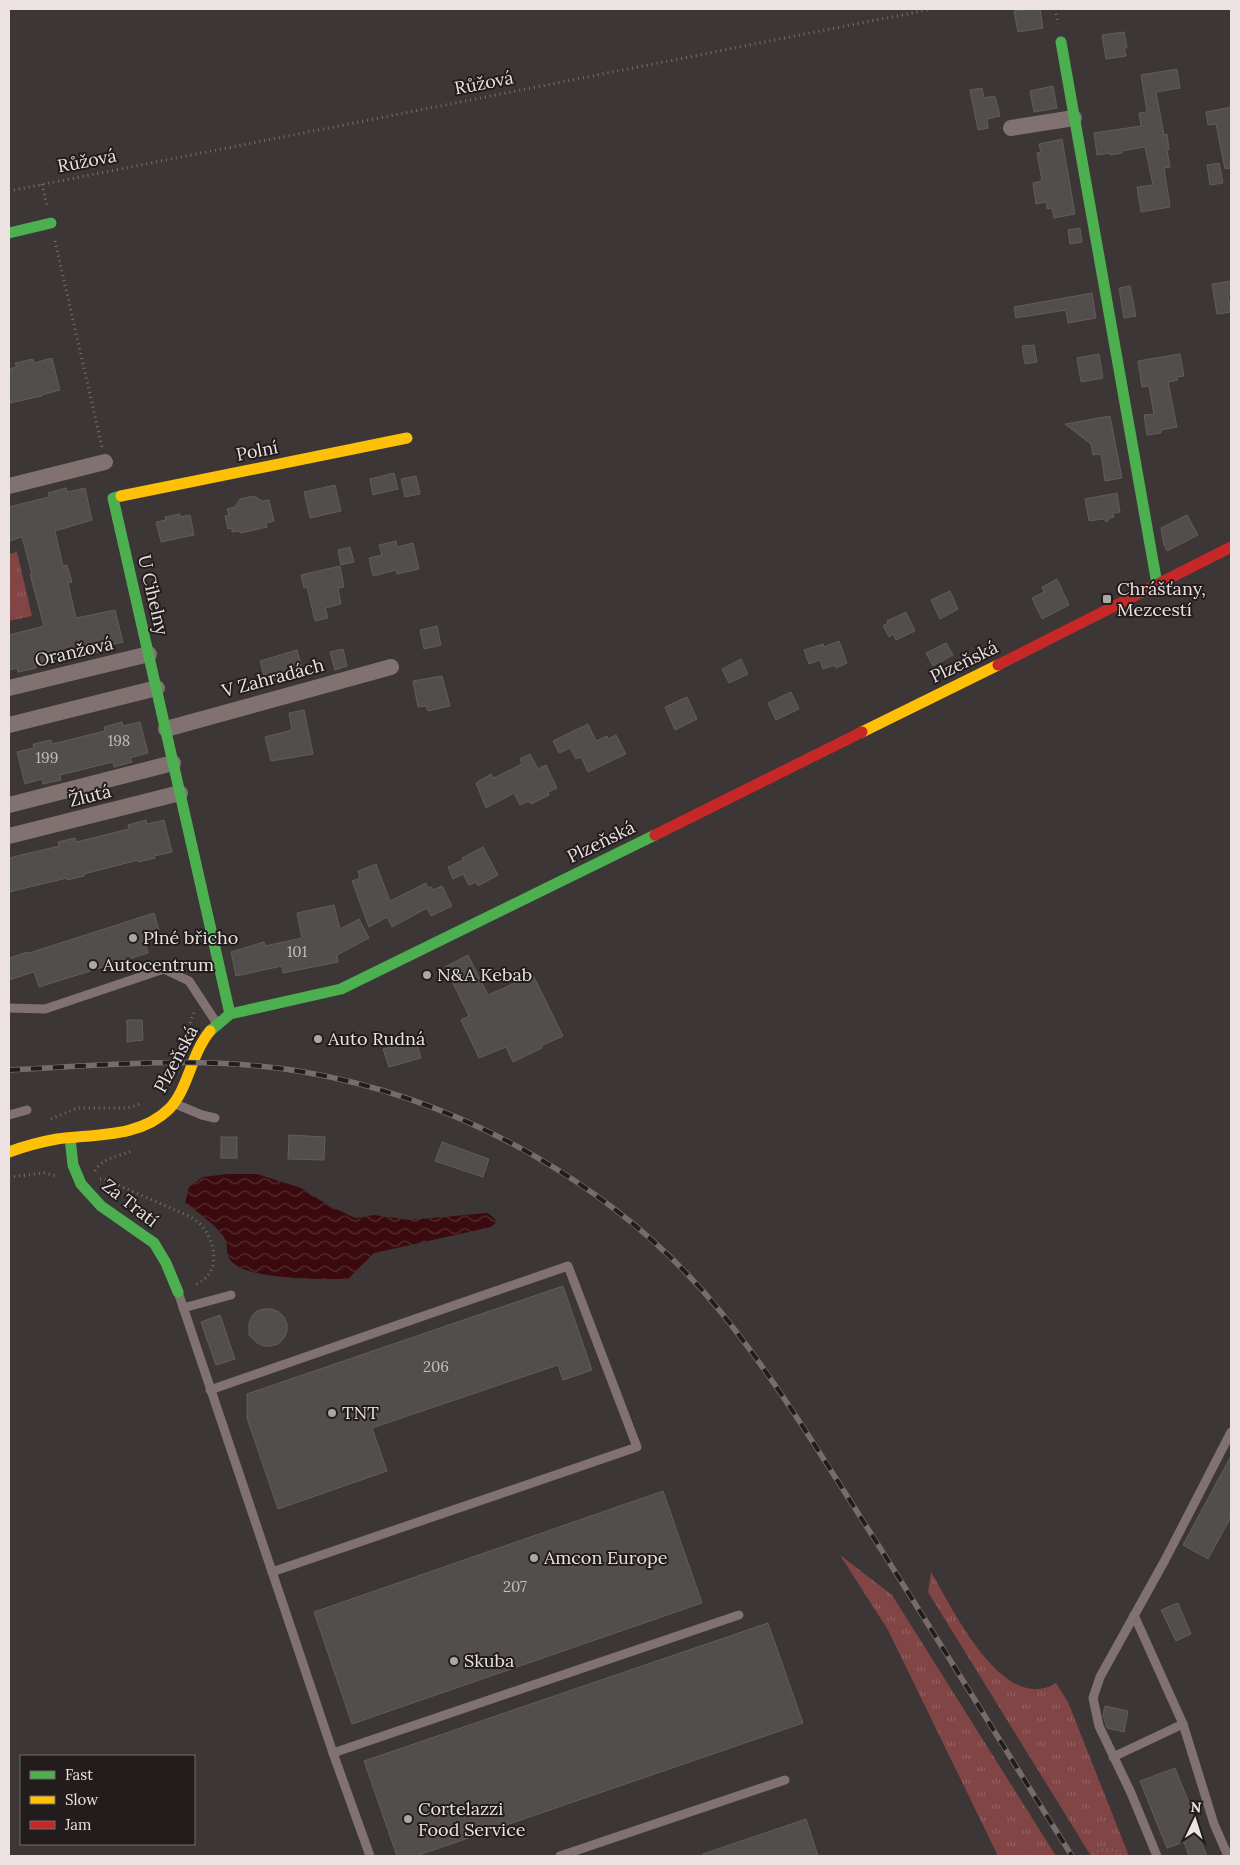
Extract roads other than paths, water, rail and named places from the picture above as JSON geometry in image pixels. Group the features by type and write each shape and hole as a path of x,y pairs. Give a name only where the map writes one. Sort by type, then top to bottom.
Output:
{"street":[{"path":"1061,42 1157,584"},
{"path":"1011,128 1074,118"},
{"path":"9,232 51,223"},
{"name":"Polní","path":"114,498 406,438"},
{"path":"9,486 105,462"},
{"name":"U Cihelny","path":"114,498 230,1014"},
{"name":"Plzeňská","path":"9,1152 41,1142 125,1132 142,1127 169,1109 196,1051 216,1022 230,1014 341,989 1022,653 1231,547"},
{"name":"Oranžová","path":"9,688 149,654"},
{"name":"V Zahradách","path":"166,729 391,667"},
{"path":"9,725 156,688"},
{"name":"Žlutá","path":"9,805 174,763"},
{"name":"Žlutá","path":"9,836 180,794"},
{"name":"Za Tratí","path":"70,1138 73,1164 81,1184 90,1197 156,1246 165,1260 178,1292"}],"lane":[{"path":"9,1008 45,1009 164,969 189,981 216,1022"},
{"path":"173,1102 202,1115 215,1118"},
{"path":"9,1116 27,1110"},
{"path":"210,1390 568,1266 636,1447 272,1572"},
{"path":"178,1292 333,1753 370,1856"},
{"path":"183,1308 231,1295"},
{"path":"1157,1856 1131,1793 1099,1726 1093,1698 1100,1677 1231,1432"},
{"path":"333,1753 738,1615"},
{"path":"1134,1615 1183,1724 1214,1824 1228,1856"},
{"path":"1114,1757 1183,1724"},
{"path":"560,1856 785,1780"}],"water":[{"path":"228,1174 257,1174 301,1188 326,1204 355,1218 374,1215 409,1220 488,1213 497,1221 491,1227 374,1253 348,1279 266,1275 237,1266 229,1258 226,1241 218,1230 185,1203 189,1187 203,1177"}],"railway":[{"path":"9,1070 120,1064 193,1063 230,1064 304,1072 363,1085 421,1103 478,1127 533,1155 585,1188 634,1225 680,1266 741,1337 798,1419 1072,1856"}],"place":[{"name":"Chrášťany, Mezcestí","path":"1107,599"},
{"name":"Plné břicho","path":"133,938"},
{"name":"Autocentrum","path":"93,965"},
{"name":"N&A Kebab","path":"427,975"},
{"name":"Auto Rudná","path":"318,1039"},
{"name":"TNT","path":"332,1413"},
{"name":"Amcon Europe","path":"534,1558"},
{"name":"Skuba","path":"454,1661"},
{"name":"Cortelazzi Food Service","path":"408,1819"}]}
